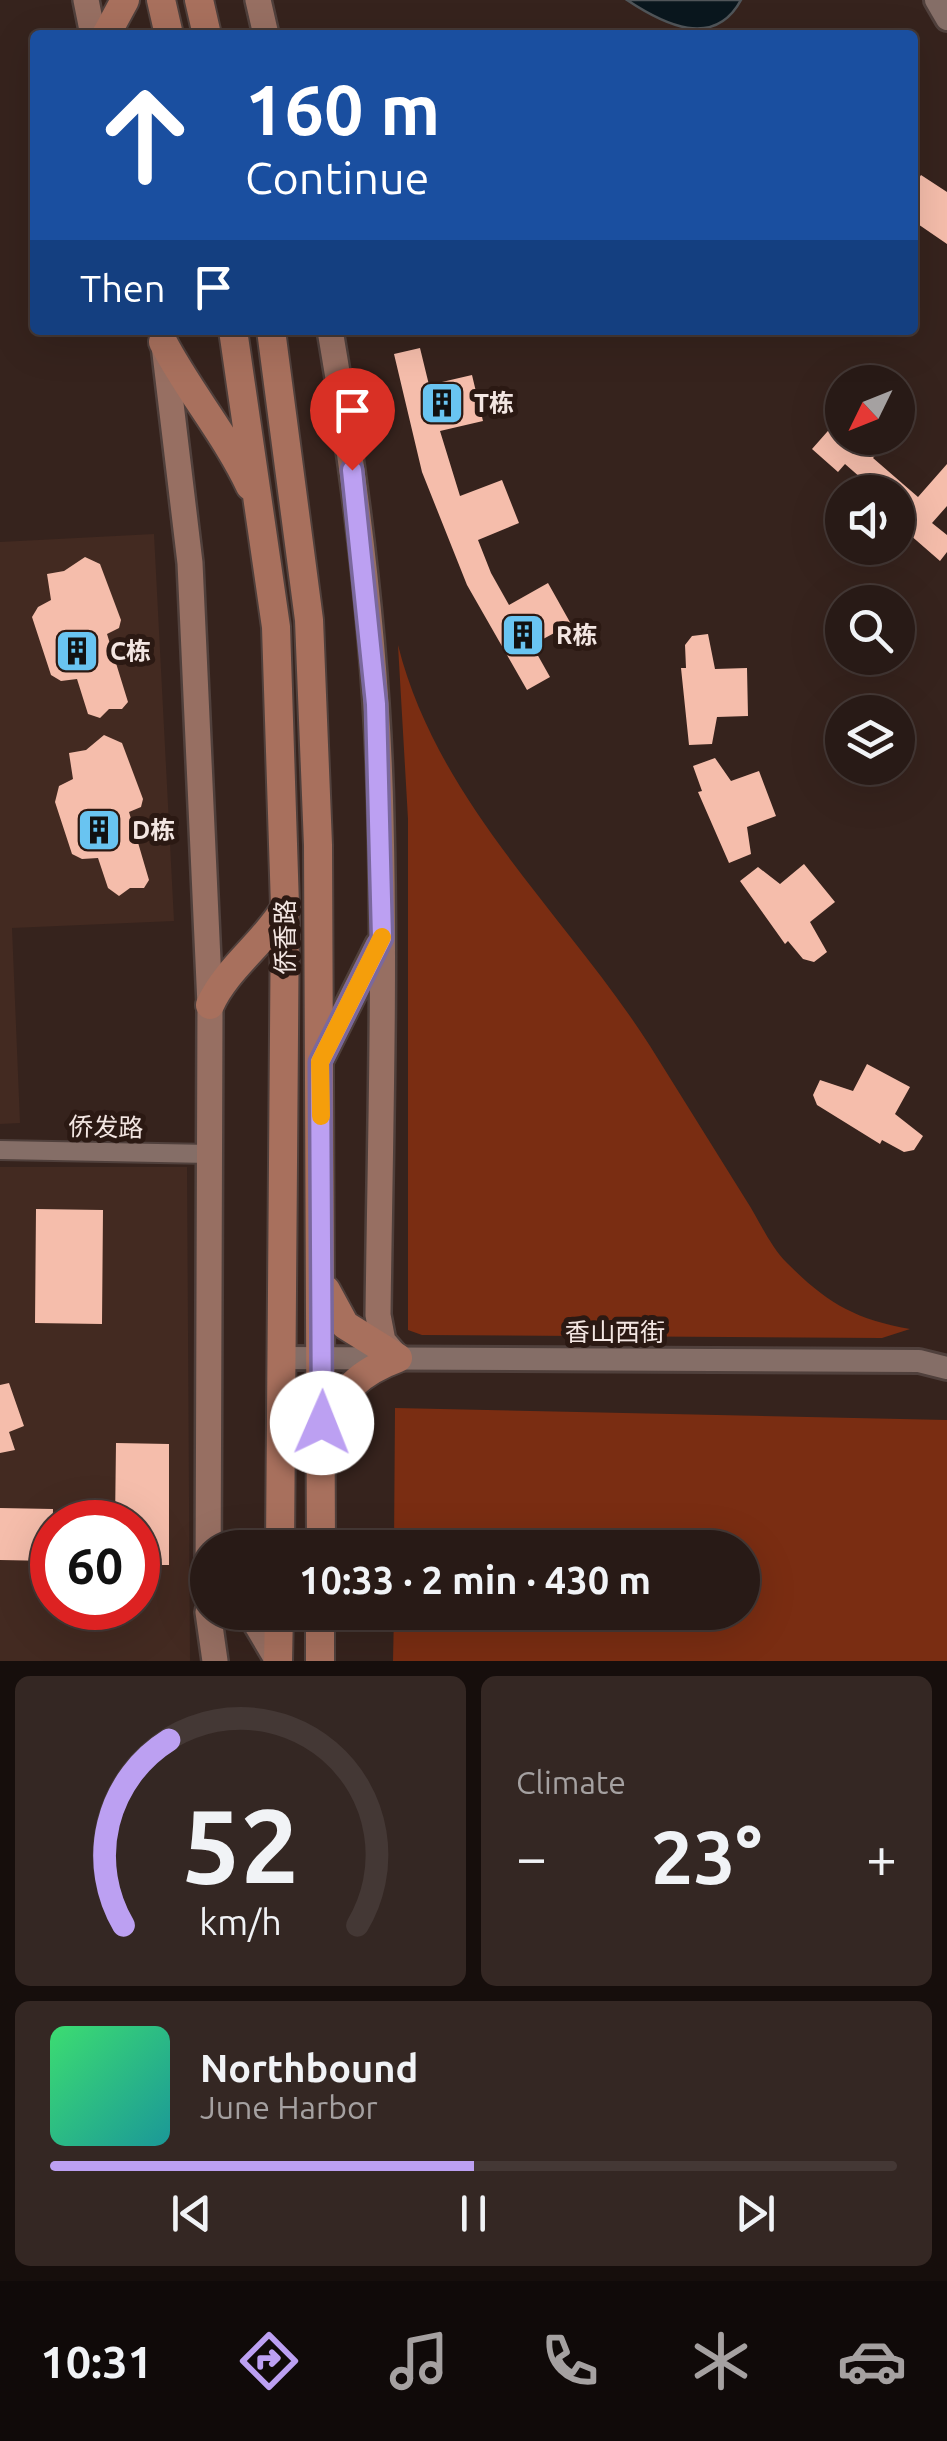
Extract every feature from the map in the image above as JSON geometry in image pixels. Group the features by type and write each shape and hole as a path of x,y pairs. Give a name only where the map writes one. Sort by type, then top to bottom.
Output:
{"main road":[{"path":"86,0 92,30"},
{"path":"109,30 125,0"},
{"path":"161,0 168,30"},
{"path":"199,0 206,30"},
{"path":"258,0 265,30"},
{"name":"侨香路","path":"234,335 263,514 276,627 285,906 280,1530"},
{"name":"侨香路","path":"272,335 309,620 320,1062 321,1530"},
{"path":"331,335 366,581 380,800 379,1330 398,1358"},
{"path":"162,336 186,388 236,456 263,514"},
{"path":"162,336 190,563 210,1006 208,1530"},
{"path":"210,1006 219,989 268,935 285,906"},
{"path":"320,1062 382,938"},
{"path":"284,1193 321,1192"},
{"path":"322,1276 330,1302 345,1325 398,1358"},
{"path":"322,1448 338,1402 353,1381 398,1358"},
{"path":"211,1630 215,1661"},
{"path":"260,1630 278,1661"},
{"path":"278,1661 279,1630"},
{"path":"320,1630 321,1658"}],"street":[{"path":"936,0 947,20"},
{"name":"侨发路","path":"0,1150 211,1154"},
{"path":"919,1361 947,1356"},
{"name":"香山西街","path":"282,1358 919,1361 947,1368"}],"shaded area":[{"path":"627,0 741,0 717,24 687,28 656,17"},
{"path":"154,534 174,921 12,928 20,1123 0,1124 0,542"},
{"path":"398,645 417,702 442,756 473,807 650,1046 775,1249 801,1277 842,1307 910,1329 882,1338 422,1335 408,1330 408,819"},
{"path":"0,1167 187,1167 190,1661 0,1661"},
{"path":"395,1408 947,1420 947,1661 393,1661 394,1630 760,1630 760,1530 394,1530"}],"building":[{"path":"921,175 947,192 947,244 918,224"},
{"path":"420,348 429,385 472,375 483,421 440,431 460,496 502,480 519,523 478,540 491,573 509,605 548,583 571,624 532,645 550,677 527,690 467,585 422,472 394,354"},
{"path":"825,434 825,455 876,455 873,458 893,475 858,475 845,464 838,472 812,449"},
{"path":"947,464 947,506 932,523 947,535 947,552 940,561 915,539 915,494 918,497"},
{"name":"C栋","path":"85,557 100,564 121,620 119,628 107,634 128,702 122,709 109,709 100,718 88,714 77,679 61,681 51,675 32,617 38,607 51,600 47,574 64,571"},
{"path":"708,634 715,669 747,668 748,716 717,717 712,744 689,745 681,668 686,668 685,645 692,636"},
{"name":"D栋","path":"104,735 122,743 143,799 141,807 129,812 149,880 144,888 130,888 119,896 108,888 98,858 82,859 72,854 55,802 59,786 73,779 69,753 86,750"},
{"path":"715,758 731,781 759,771 776,816 747,827 751,854 729,863 698,792 702,791 693,766"},
{"path":"804,864 835,902 810,922 827,952 814,962 803,959 788,941 785,944 740,881 758,867 780,884"},
{"path":"867,1064 910,1087 895,1114 923,1136 914,1150 904,1152 882,1140 880,1144 817,1105 813,1095 820,1080 853,1091"},
{"path":"36,1209 103,1210 102,1324 35,1323"},
{"path":"9,1383 24,1426 9,1432 15,1450 0,1453 0,1385"},
{"path":"116,1443 169,1444 169,1565 160,1565 160,1500 115,1500"},
{"path":"0,1508 30,1509 30,1561 0,1560"}],"slow traffic":[{"path":"321,1116 320,1062 382,937"}],"place":[{"name":"T栋","path":"442,403"},
{"name":"R栋","path":"523,635"},
{"name":"C栋","path":"77,651"},
{"name":"D栋","path":"99,830"}],"route":[{"path":"322,1423 320,1062 382,938 376,704 352,470"}]}
